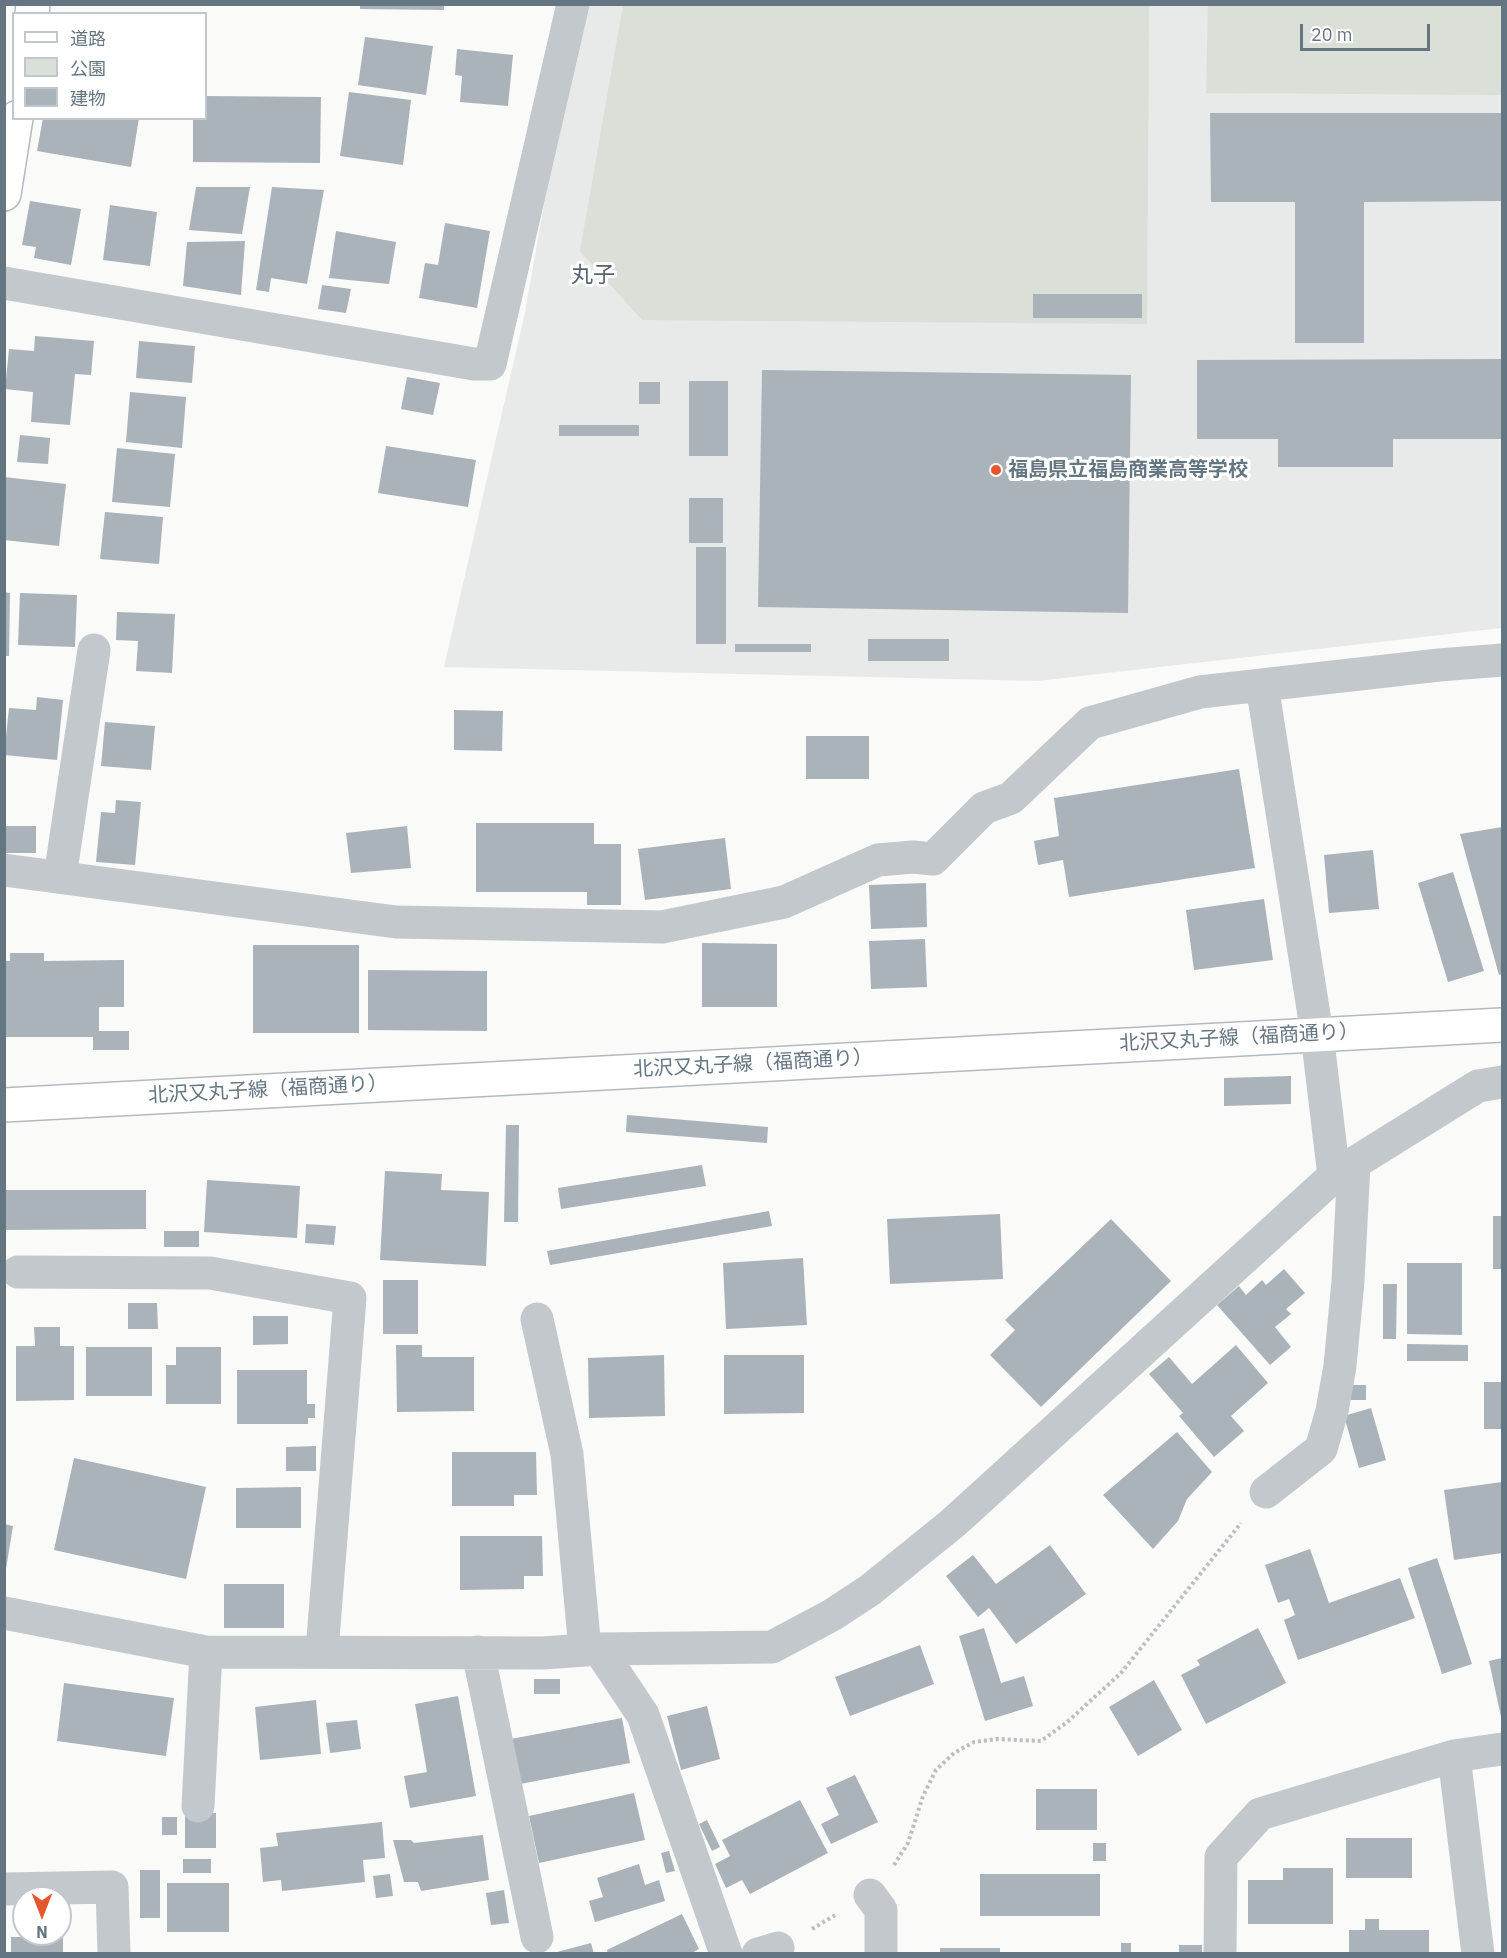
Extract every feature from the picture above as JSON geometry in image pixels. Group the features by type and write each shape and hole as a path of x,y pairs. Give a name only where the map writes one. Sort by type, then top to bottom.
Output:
{"street":[{"path":"4,283 474,364 490,364 573,4"},
{"path":"4,194 11,125"},
{"path":"60,877 94,650"},
{"path":"4,870 396,922 662,927 784,902 878,860 914,857 933,859 984,808 1011,798 1090,723 1200,692 1503,660"},
{"path":"1262,685 1317,1034 1344,1170 1348,1281 1340,1366 1332,1411 1321,1449 1266,1492"},
{"name":"北沢又丸子線（福商通り）","path":"4,1105 1503,1025"},
{"path":"4,1613 206,1652 543,1653 772,1647 832,1615 870,1590 953,1523 1344,1170 1478,1086 1503,1082"},
{"path":"18,1272 210,1273 350,1298 322,1651"},
{"path":"537,1319 567,1454 592,1650 644,1714 726,1953"},
{"path":"198,1806 206,1652"},
{"path":"478,1652 537,1937"},
{"path":"1220,1953 1221,1857 1260,1814 1454,1756 1503,1749"},
{"path":"1454,1756 1478,1953"},
{"path":"4,1889 112,1887 114,1953"},
{"path":"870,1895 881,1910 881,1953"}],"path":[{"path":"768,1951 870,1895 908,1843 923,1796 936,1770 954,1753 974,1742 997,1739 1041,1741 1066,1723 1121,1673 1266,1492"}],"shaded area":[{"name":"福島県立福島商業高等学校","path":"579,5 1502,5 1502,628 1037,681 444,667 525,312"}],"green space":[{"path":"623,5 1149,5 1147,324 642,320 580,251"},
{"path":"1208,5 1502,5 1502,95 1206,93"}],"building":[{"path":"360,4 444,4 444,10 360,9"},
{"path":"365,37 433,46 426,95 358,85"},
{"path":"457,49 513,55 508,106 460,102 462,76 455,75"},
{"path":"349,92 411,100 403,165 340,156"},
{"path":"207,96 321,97 320,163 193,162 193,120 207,120"},
{"path":"1210,113 1502,113 1502,201 1364,202 1364,343 1295,343 1295,202 1211,202"},
{"path":"43,120 139,120 131,167 37,151"},
{"path":"196,187 250,187 242,234 189,230"},
{"path":"272,187 324,190 307,284 271,278 269,292 256,290"},
{"path":"30,201 81,209 71,265 34,258 36,247 22,245"},
{"path":"110,205 157,212 150,266 103,260"},
{"path":"445,223 490,231 477,308 419,298 425,263 438,265"},
{"path":"336,231 396,242 389,284 329,278"},
{"path":"245,241 241,295 183,286 187,242"},
{"path":"322,285 351,289 346,313 318,309"},
{"path":"1033,294 1142,294 1142,318 1033,318"},
{"path":"35,336 94,341 91,375 75,374 70,425 31,422 33,392 5,389 9,349 34,351"},
{"path":"139,341 195,346 192,383 136,378"},
{"path":"1502,359 1502,439 1393,439 1393,467 1278,467 1278,439 1197,439 1197,360"},
{"path":"762,370 1131,375 1128,613 758,607"},
{"path":"407,377 440,383 433,415 401,409"},
{"path":"689,381 728,381 728,456 689,456"},
{"path":"639,382 660,382 660,404 639,404"},
{"path":"130,392 186,397 182,448 126,442"},
{"path":"559,425 639,425 639,436 559,436"},
{"path":"20,435 50,438 48,464 17,462"},
{"path":"386,446 476,460 468,507 378,493"},
{"path":"117,448 175,454 170,507 112,502"},
{"path":"4,477 66,484 59,546 4,540"},
{"path":"689,498 723,498 723,543 689,543"},
{"path":"105,512 163,517 159,564 100,559"},
{"path":"696,547 726,547 726,644 696,644"},
{"path":"4,592 10,593 9,656 4,656"},
{"path":"20,593 77,595 75,647 18,645"},
{"path":"117,612 175,614 172,673 136,671 138,641 116,640"},
{"path":"868,639 949,639 949,661 868,661"},
{"path":"735,644 811,644 811,652 735,652"},
{"path":"37,697 63,700 57,760 4,755 9,708 36,710"},
{"path":"454,710 503,711 502,751 454,750"},
{"path":"105,722 155,726 151,770 101,766"},
{"path":"806,736 869,736 869,779 806,779"},
{"path":"1239,769 1255,868 1069,897 1063,860 1038,865 1034,841 1059,836 1054,798"},
{"path":"116,800 141,802 135,865 96,862 101,812 115,813"},
{"path":"476,823 594,823 594,844 621,844 621,905 587,905 587,892 476,892"},
{"path":"6,826 36,826 36,853 6,853"},
{"path":"407,826 411,868 351,873 346,833"},
{"path":"1502,827 1502,974 1499,975 1460,834"},
{"path":"725,838 731,889 645,900 638,849"},
{"path":"1373,850 1379,909 1329,913 1324,855"},
{"path":"1453,872 1484,971 1448,982 1418,883"},
{"path":"926,883 927,927 871,929 869,885"},
{"path":"1264,899 1273,960 1194,970 1186,910"},
{"path":"925,939 927,987 871,989 869,941"},
{"path":"702,943 777,944 777,1007 702,1007"},
{"path":"253,945 359,945 359,1033 253,1033"},
{"path":"10,953 44,953 44,961 124,960 124,1007 99,1007 99,1031 129,1031 129,1050 93,1050 93,1037 5,1037 5,961 10,961"},
{"path":"368,970 487,971 487,1031 368,1030"},
{"path":"1291,1076 1291,1104 1224,1106 1224,1078"},
{"path":"627,1115 768,1127 767,1143 626,1132"},
{"path":"506,1125 519,1125 518,1222 504,1222"},
{"path":"702,1165 706,1186 561,1209 558,1188"},
{"path":"385,1171 442,1174 441,1190 489,1192 486,1266 380,1260"},
{"path":"207,1180 300,1186 297,1238 204,1232"},
{"path":"5,1190 146,1190 146,1229 5,1230"},
{"path":"769,1211 772,1226 550,1265 547,1251"},
{"path":"1000,1214 1003,1279 890,1284 887,1219"},
{"path":"1493,1216 1502,1216 1502,1269 1493,1269"},
{"path":"1111,1219 1171,1281 1041,1407 990,1355 1015,1330 1005,1320"},
{"path":"306,1224 336,1226 334,1245 305,1243"},
{"path":"164,1231 199,1231 199,1247 164,1247"},
{"path":"803,1258 807,1325 726,1329 723,1263"},
{"path":"1407,1263 1462,1263 1462,1335 1407,1334"},
{"path":"1284,1269 1305,1293 1286,1309 1291,1314 1275,1327 1291,1347 1270,1365 1217,1305 1239,1286 1246,1295 1262,1280 1266,1285"},
{"path":"383,1280 418,1280 418,1334 383,1334"},
{"path":"1383,1284 1397,1284 1396,1339 1383,1339"},
{"path":"128,1303 157,1303 158,1329 128,1329"},
{"path":"253,1316 288,1316 288,1344 253,1345"},
{"path":"34,1327 60,1327 60,1346 74,1346 74,1400 16,1401 16,1346 35,1346"},
{"path":"1407,1344 1468,1345 1468,1361 1407,1361"},
{"path":"396,1345 422,1345 422,1357 474,1357 474,1411 397,1412"},
{"path":"1236,1345 1268,1383 1231,1416 1244,1431 1214,1457 1179,1416 1183,1413 1149,1374 1169,1357 1192,1384"},
{"path":"86,1347 152,1347 152,1396 86,1396"},
{"path":"176,1347 221,1347 221,1404 166,1404 166,1365 176,1365"},
{"path":"664,1355 665,1416 589,1418 588,1358"},
{"path":"724,1355 804,1355 804,1413 724,1414"},
{"path":"237,1370 307,1370 307,1404 315,1404 315,1418 308,1418 308,1424 237,1424"},
{"path":"1484,1382 1502,1382 1502,1429 1484,1429"},
{"path":"1351,1385 1366,1385 1366,1400 1351,1400"},
{"path":"1371,1408 1386,1460 1359,1468 1344,1416"},
{"path":"1177,1432 1212,1472 1187,1499 1178,1521 1153,1549 1103,1495"},
{"path":"316,1446 316,1471 286,1471 286,1447"},
{"path":"452,1452 536,1452 537,1495 514,1495 514,1506 452,1506"},
{"path":"74,1458 206,1487 186,1579 54,1550"},
{"path":"1502,1482 1502,1553 1454,1560 1444,1490"},
{"path":"301,1487 301,1528 236,1528 236,1488"},
{"path":"4,1524 13,1526 6,1569 4,1569"},
{"path":"460,1536 542,1536 543,1576 524,1576 524,1589 460,1590"},
{"path":"1050,1545 1086,1594 1016,1644 989,1608 978,1617 946,1576 973,1555 996,1584"},
{"path":"1310,1549 1329,1603 1400,1578 1415,1618 1298,1660 1284,1620 1295,1615 1289,1599 1278,1603 1265,1565"},
{"path":"1437,1558 1472,1664 1442,1674 1408,1568"},
{"path":"224,1584 284,1584 284,1628 224,1628"},
{"path":"984,1628 1001,1683 1024,1676 1033,1706 985,1721 959,1636"},
{"path":"1258,1628 1286,1683 1206,1724 1181,1675 1200,1665 1197,1660"},
{"path":"920,1645 934,1684 850,1716 835,1677"},
{"path":"1502,1658 1502,1717 1501,1717 1489,1661"},
{"path":"534,1679 560,1679 560,1694 534,1694"},
{"path":"1154,1680 1182,1730 1138,1756 1109,1707"},
{"path":"64,1683 174,1698 166,1756 57,1741"},
{"path":"458,1696 476,1796 410,1808 404,1776 427,1772 415,1704"},
{"path":"316,1700 321,1754 260,1760 255,1707"},
{"path":"707,1706 720,1759 681,1770 667,1716"},
{"path":"622,1718 630,1763 520,1784 511,1739"},
{"path":"357,1720 361,1749 330,1753 326,1723"},
{"path":"855,1775 878,1822 831,1844 821,1824 839,1815 826,1788"},
{"path":"1036,1789 1097,1789 1097,1830 1036,1830"},
{"path":"634,1793 645,1840 539,1863 529,1816"},
{"path":"800,1800 828,1853 750,1894 742,1880 726,1888 715,1864 730,1856 722,1840"},
{"path":"185,1813 216,1813 216,1848 185,1848"},
{"path":"162,1817 177,1817 177,1835 162,1835"},
{"path":"707,1820 720,1847 712,1851 699,1824"},
{"path":"382,1822 385,1858 363,1860 365,1882 282,1891 281,1880 263,1882 260,1848 278,1846 276,1833"},
{"path":"483,1835 489,1880 421,1891 418,1882 404,1882 393,1840 411,1840 414,1843"},
{"path":"1346,1838 1412,1838 1412,1878 1346,1878"},
{"path":"1093,1843 1106,1843 1106,1861 1093,1861"},
{"path":"669,1851 675,1871 666,1873 661,1853"},
{"path":"183,1859 211,1859 211,1873 183,1873"},
{"path":"639,1864 645,1885 659,1880 665,1901 595,1922 589,1901 603,1897 597,1878"},
{"path":"1283,1868 1333,1868 1333,1924 1248,1924 1248,1880 1283,1880"},
{"path":"140,1870 160,1870 160,1918 140,1918"},
{"path":"390,1874 393,1896 376,1898 373,1876"},
{"path":"980,1874 1100,1874 1100,1916 980,1916"},
{"path":"167,1883 229,1883 229,1932 167,1932"},
{"path":"504,1890 509,1923 491,1925 486,1893"},
{"path":"682,1914 699,1949 690,1954 608,1954 607,1950"},
{"path":"1365,1919 1379,1919 1379,1930 1429,1930 1429,1954 1349,1954 1349,1930 1365,1930"},
{"path":"11,1937 12,1946 63,1946 63,1954 11,1954"},
{"path":"591,1943 594,1954 553,1954 553,1953"},
{"path":"1121,1943 1131,1943 1131,1953 1121,1953"},
{"path":"1179,1945 1202,1945 1202,1954 1179,1954"},
{"path":"940,1948 1000,1948 1000,1954 940,1954"}],"place":[{"name":"福島県立福島商業高等学校","path":"996,470"}],"district":[{"name":"丸子","path":"593,276"}]}
